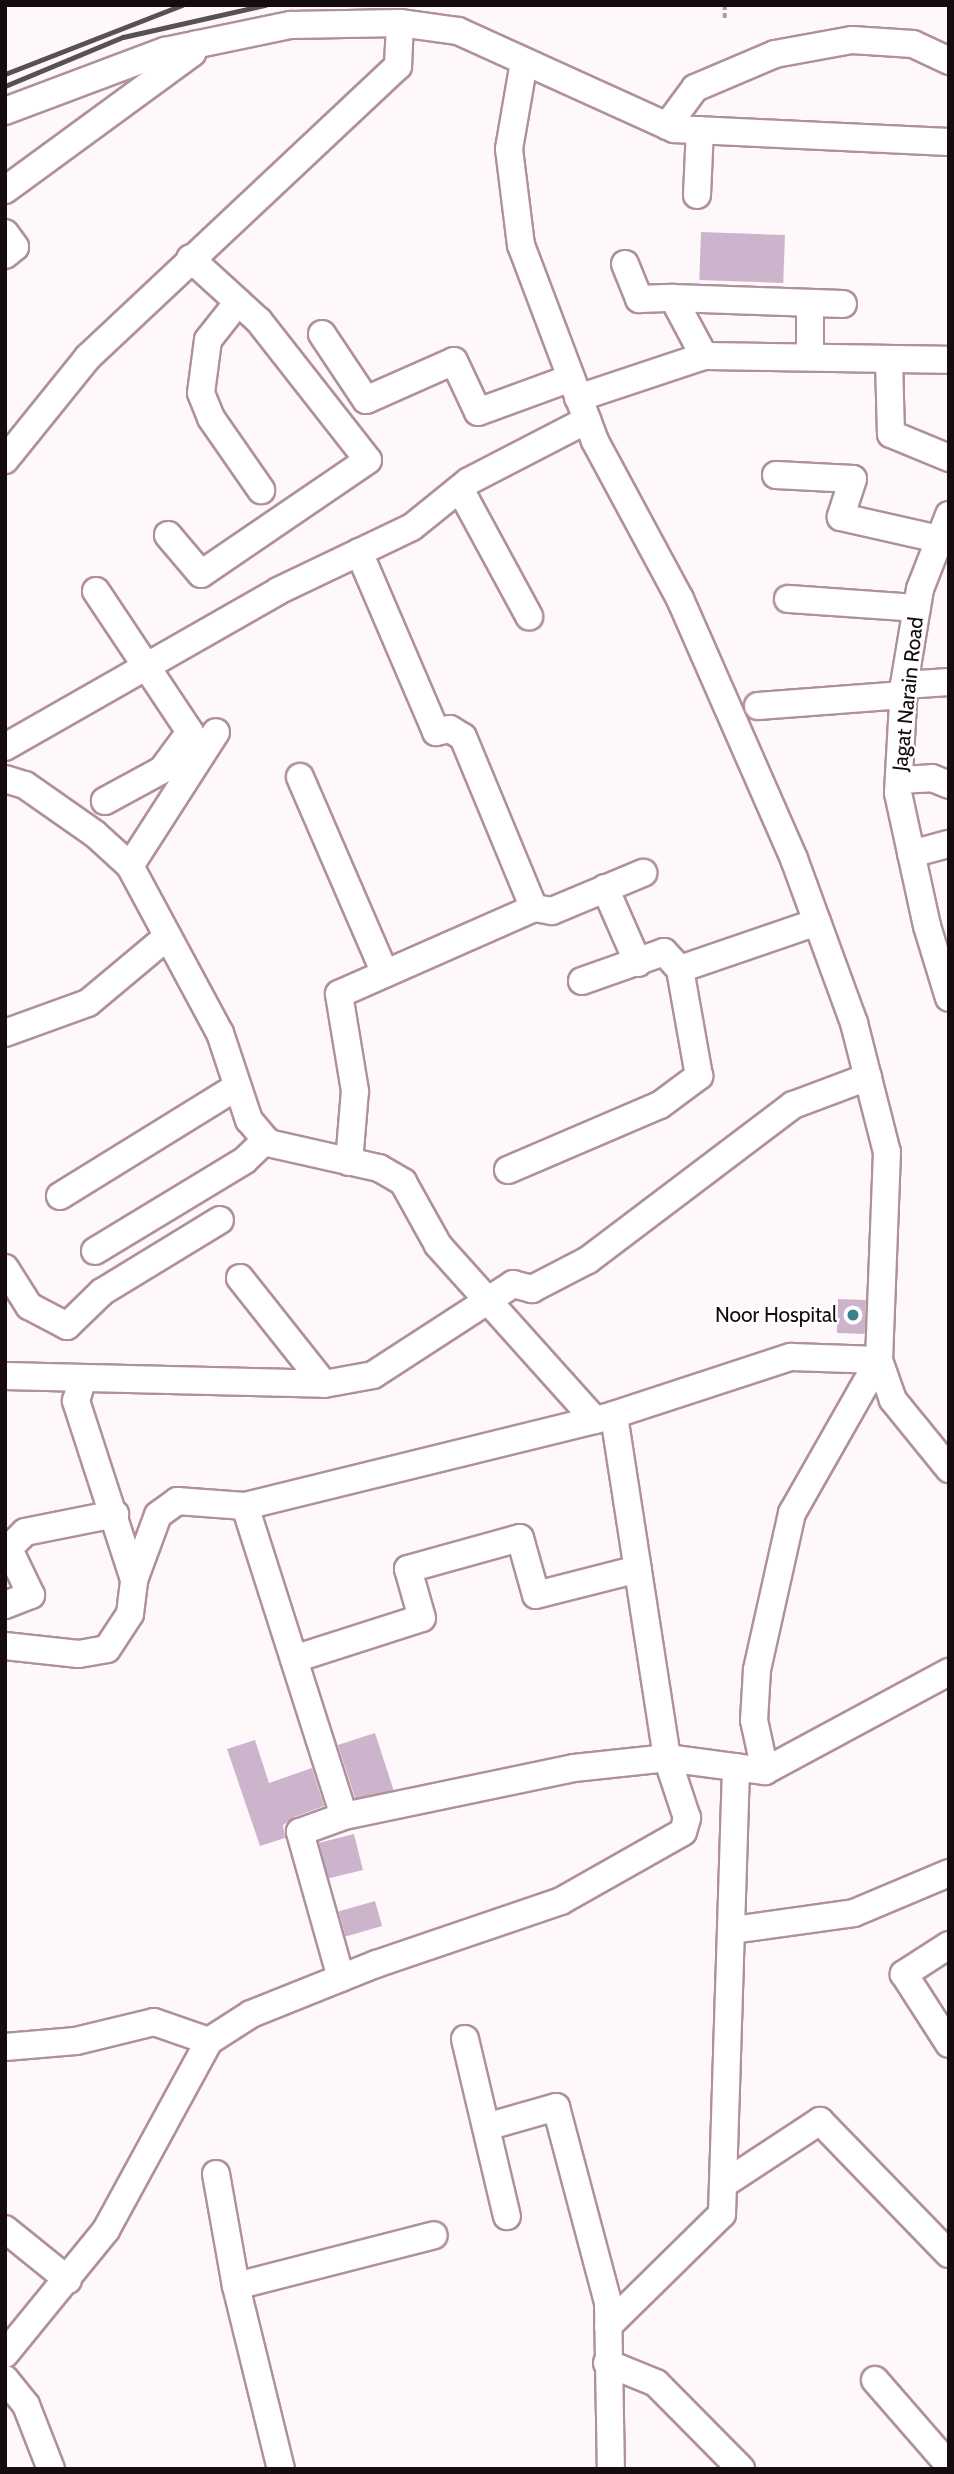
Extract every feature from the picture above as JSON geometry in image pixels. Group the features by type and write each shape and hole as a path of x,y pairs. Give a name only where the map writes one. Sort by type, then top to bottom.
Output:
{"street":[{"path":"5,460 88,357 190,258 398,66 400,23"},
{"path":"5,111 195,45 291,25 400,23 458,31 667,126 700,130 949,142"},
{"path":"667,126 695,88 775,54 852,40 913,44 949,61"},
{"path":"5,190 192,53 195,45"},
{"path":"524,62 509,149 521,245 579,399 681,599 817,922 868,1077 887,1152 879,1360 893,1401 949,1469"},
{"path":"697,195 700,130"},
{"path":"5,233 15,247 5,255"},
{"path":"167,535 201,574 368,460 291,359 238,302 190,258"},
{"path":"625,264 639,299 843,304"},
{"path":"673,298 704,355"},
{"path":"238,302 208,340 201,393 211,418 261,490"},
{"path":"810,303 810,357"},
{"path":"322,334 366,400 454,361 478,412 579,399 704,355 949,360"},
{"path":"889,359 891,434 949,458"},
{"path":"5,747 278,591 412,527 579,399"},
{"path":"776,475 853,478 841,517 939,539"},
{"path":"460,489 529,616"},
{"name":"Jagat Narain Road","path":"949,515 916,608 904,690 899,780 911,854 949,998"},
{"path":"359,552 436,732 450,729 463,737 534,908"},
{"path":"96,591 190,732 162,770 105,801"},
{"path":"788,599 916,608"},
{"path":"758,706 904,690 949,682"},
{"path":"130,866 216,732"},
{"path":"300,777 385,973"},
{"path":"899,780 932,778 949,785"},
{"path":"5,779 25,785 85,827 130,866 220,1032 235,1088 249,1120 266,1140 379,1168 403,1182 438,1245 488,1305 514,1334 605,1418 638,1570 667,1758 687,1818 684,1832 561,1901 341,1978 251,2014 209,2041 106,2230 68,2280 5,2354"},
{"path":"911,854 949,844"},
{"path":"349,1162 355,1091 339,994 534,908 552,911 643,873"},
{"path":"605,888 638,963"},
{"path":"680,969 817,922"},
{"path":"5,1033 88,1003 168,936"},
{"path":"508,1170 660,1105 699,1076 680,969 664,952 582,981"},
{"path":"5,1376 324,1384 373,1376 488,1305 513,1284 532,1289 589,1260 793,1105 868,1077"},
{"path":"60,1196 235,1088"},
{"path":"94,1251 245,1160 266,1140"},
{"path":"5,1268 29,1306 67,1326 102,1292 220,1220"},
{"path":"240,1278 324,1384"},
{"path":"6,1641 79,1654 107,1649 130,1614 134,1580 158,1515 177,1500 245,1506 605,1418 791,1357 879,1360"},
{"path":"765,1771 754,1720 757,1670 792,1513 879,1360"},
{"path":"83,1378 76,1401 115,1514 134,1580"},
{"path":"245,1506 344,1816"},
{"path":"5,1605 31,1595 7,1550 25,1532 115,1514"},
{"path":"294,1659 422,1618 408,1569 520,1538 536,1595 638,1570"},
{"path":"341,1978 300,1832 344,1816 574,1768 667,1758 765,1771 949,1672"},
{"path":"608,2326 722,2214 733,1930 736,1767"},
{"path":"733,1930 854,1913 949,1873"},
{"path":"949,1945 904,1974 949,2044"},
{"path":"5,2048 76,2041 154,2022 209,2041"},
{"path":"465,2039 507,2216"},
{"path":"486,2127 556,2107 608,2303 611,2469"},
{"path":"724,2184 820,2121 949,2254"},
{"path":"216,2174 236,2286 281,2469"},
{"path":"5,2229 68,2280"},
{"path":"236,2286 434,2235"},
{"path":"607,2363 656,2383 741,2469"},
{"path":"5,2379 26,2405 51,2469"},
{"path":"875,2380 949,2465"}],"path":[{"path":"725,5 725,20"}],"building":[{"path":"701,232 785,235 783,283 699,280"},
{"path":"838,1299 866,1300 865,1334 837,1333"},
{"path":"375,1733 394,1790 356,1802 338,1745"},
{"path":"255,1740 269,1783 312,1768 324,1806 294,1817 283,1825 285,1838 260,1846 227,1749"},
{"path":"354,1834 363,1870 328,1879 319,1843"},
{"path":"375,1901 382,1926 346,1936 338,1911"}],"railway":[{"path":"5,74 182,5"},
{"path":"5,86 123,37 265,5"}],"place":[{"name":"Noor Hospital","path":"853,1315"}]}
